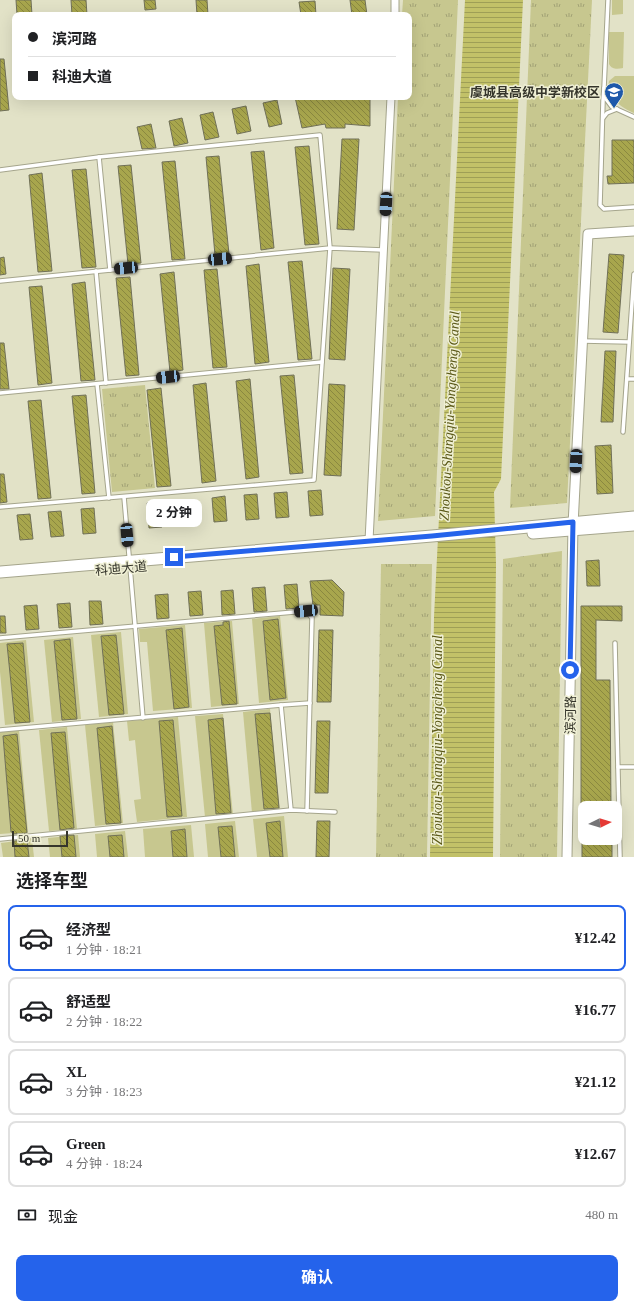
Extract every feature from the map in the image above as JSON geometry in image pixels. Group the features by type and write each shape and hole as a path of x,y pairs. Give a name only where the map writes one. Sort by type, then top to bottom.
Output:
{"main road":[{"path":"432,539 573,526 634,517"},
{"path":"573,526 634,525"},
{"name":"科迪大道","path":"0,578 369,541 432,539"},
{"name":"科迪大道","path":"0,572 129,564 432,539"}],"street":[{"path":"395,0 395,12"},
{"path":"369,541 391,100"},
{"name":"滨河路","path":"567,857 573,526 588,234 634,231"}],"lane":[{"path":"608,0 600,205 604,208 610,209 634,207"},
{"path":"604,88 606,99 612,107 634,118"},
{"path":"603,118 607,113 617,109"},
{"path":"0,170 99,157 320,135 330,248 314,480 0,507"},
{"path":"99,157 110,270"},
{"path":"0,281 330,248 383,250"},
{"path":"96,271 106,383"},
{"path":"623,432 629,342 633,308 634,274"},
{"path":"582,341 629,342"},
{"path":"0,393 322,362"},
{"path":"627,379 634,379"},
{"path":"98,384 109,498"},
{"path":"124,496 142,718"},
{"path":"0,638 306,611 312,618 307,811"},
{"path":"615,643 620,857"},
{"path":"0,730 310,703"},
{"path":"281,705 291,810"},
{"path":"618,768 634,767"},
{"path":"0,839 291,810 335,812"}],"green space":[{"path":"403,0 458,0 435,516 378,521 398,100 412,100 412,12 402,12"},
{"path":"531,0 592,0 567,503 510,508"},
{"path":"612,0 623,0 623,14 612,15"},
{"path":"609,32 624,32 623,68 613,68 609,64"},
{"path":"615,76 634,76 634,113 620,105 612,96 609,81"},
{"path":"145,385 155,488 112,492 102,389"},
{"path":"562,551 557,857 500,857 503,559"},
{"path":"381,564 432,564 427,857 376,857"},
{"path":"280,616 288,700 259,703 252,619"},
{"path":"232,621 239,704 211,707 204,623"},
{"path":"185,625 192,708 153,711 147,642 140,642 139,629"},
{"path":"121,632 128,714 99,717 91,635"},
{"path":"73,637 81,719 52,722 44,640"},
{"path":"26,640 34,722 5,725 0,672 0,643"},
{"path":"270,709 280,810 252,813 243,712"},
{"path":"223,714 233,815 205,817 195,716"},
{"path":"178,717 187,817 137,822 134,800 141,799 135,740 129,741 127,721"},
{"path":"113,722 123,823 95,826 85,725"},
{"path":"67,727 77,829 49,831 39,730"},
{"path":"19,730 28,832 0,834 0,732"},
{"path":"284,816 288,857 257,857 253,819"},
{"path":"235,821 239,857 208,857 205,824"},
{"path":"191,825 194,857 145,857 143,829"},
{"path":"125,831 128,857 97,857 95,834"},
{"path":"78,835 80,857 50,857 48,838"},
{"path":"32,839 34,857 3,857 1,843"}],"water":[{"name":"Zhoukou-Shangqiu-Yongcheng Canal","path":"465,0 523,0 501,479 494,492 496,564 493,857 430,857 434,617"}],"building":[{"path":"16,0 31,0 32,12 17,12"},
{"path":"71,0 86,0 87,12 72,12"},
{"path":"144,0 155,0 156,9 145,10"},
{"path":"196,0 207,0 208,12 197,12"},
{"path":"350,0 365,0 367,12 352,12"},
{"path":"315,1 316,12 301,12 299,2"},
{"path":"0,59 4,59 9,110 0,111"},
{"path":"277,100 282,124 269,127 263,103"},
{"path":"296,100 370,100 370,126 345,124 345,128 326,128 325,124 302,128"},
{"path":"246,106 251,131 237,134 232,109"},
{"path":"213,112 219,137 205,140 200,115"},
{"path":"182,118 188,143 174,146 169,121"},
{"path":"151,124 156,148 142,149 137,127"},
{"path":"342,139 359,139 354,230 337,229"},
{"path":"612,140 634,140 634,183 608,184 607,176 612,176"},
{"path":"309,146 319,244 305,245 295,147"},
{"path":"264,151 274,248 261,250 251,152"},
{"path":"219,156 229,254 215,255 206,157"},
{"path":"175,161 185,259 172,260 162,162"},
{"path":"131,165 141,263 128,264 118,166"},
{"path":"86,169 96,267 82,268 72,170"},
{"path":"42,173 52,271 38,272 29,175"},
{"path":"609,254 624,255 618,333 603,332"},
{"path":"4,257 6,274 0,275 0,258"},
{"path":"302,261 312,359 298,360 288,262"},
{"path":"259,264 269,362 255,364 246,266"},
{"path":"333,268 350,269 345,360 329,359"},
{"path":"217,269 227,367 213,368 204,270"},
{"path":"174,272 183,370 170,372 160,274"},
{"path":"130,277 139,375 126,376 116,278"},
{"path":"85,282 95,380 81,381 72,284"},
{"path":"42,286 52,383 38,385 29,287"},
{"path":"0,343 4,343 9,389 0,389"},
{"path":"605,351 616,351 613,422 601,422"},
{"path":"294,375 303,473 290,474 280,376"},
{"path":"250,379 259,477 246,479 236,381"},
{"path":"206,383 216,481 202,483 193,385"},
{"path":"329,384 345,385 341,476 324,475"},
{"path":"161,388 171,486 157,487 147,390"},
{"path":"86,395 95,493 82,494 72,396"},
{"path":"41,400 51,498 38,499 28,401"},
{"path":"611,445 613,493 597,494 595,446"},
{"path":"0,474 4,474 7,502 0,503"},
{"path":"321,490 323,515 310,516 308,491"},
{"path":"287,492 289,517 276,518 274,493"},
{"path":"257,494 259,519 246,520 244,495"},
{"path":"225,496 227,521 214,522 212,498"},
{"path":"192,500 195,524 182,526 179,501"},
{"path":"160,502 162,527 149,528 147,503"},
{"path":"94,508 96,533 83,534 81,509"},
{"path":"61,511 64,536 51,537 48,512"},
{"path":"30,514 33,539 20,540 17,515"},
{"path":"599,560 600,586 587,586 586,561"},
{"path":"332,580 344,592 343,616 320,615 320,605 313,605 310,581"},
{"path":"297,584 299,608 286,609 284,585"},
{"path":"265,587 267,611 254,612 252,588"},
{"path":"233,590 235,614 222,615 221,591"},
{"path":"201,591 203,615 190,616 188,592"},
{"path":"168,594 169,618 157,619 155,595"},
{"path":"89,601 101,601 103,624 90,625"},
{"path":"70,603 72,627 59,628 57,604"},
{"path":"37,605 39,629 26,630 24,606"},
{"path":"581,606 622,606 622,621 596,620 596,680 610,680 611,801 581,801"},
{"path":"0,616 5,616 6,633 0,633"},
{"path":"278,619 286,698 270,700 263,621"},
{"path":"229,621 237,704 222,705 214,626 223,625 223,622"},
{"path":"182,628 189,707 174,709 166,630"},
{"path":"319,630 333,630 331,702 317,702"},
{"path":"116,635 124,714 109,715 101,636"},
{"path":"70,639 77,719 62,720 54,641"},
{"path":"23,643 30,722 15,723 7,644"},
{"path":"270,713 279,808 264,809 255,714"},
{"path":"223,718 231,813 216,814 208,720"},
{"path":"173,720 182,816 167,817 159,721"},
{"path":"317,721 330,721 328,793 315,793"},
{"path":"112,726 121,823 106,824 97,728"},
{"path":"65,732 74,828 60,830 51,733"},
{"path":"17,734 27,833 13,834 13,832 11,832 3,736"},
{"path":"280,821 283,857 270,857 266,823"},
{"path":"317,821 330,821 329,857 316,857"},
{"path":"232,826 235,857 221,857 218,827"},
{"path":"185,829 187,857 173,857 171,831"},
{"path":"74,835 76,857 62,857 60,836"},
{"path":"122,835 124,857 110,857 108,836"},
{"path":"27,840 29,857 15,857 14,841"},
{"path":"582,845 612,845 612,857 582,857"}],"place":[{"name":"虞城县高级中学新校区","path":"614,109"}],"route":[{"path":"174,557 432,536 573,522 570,670"}]}
